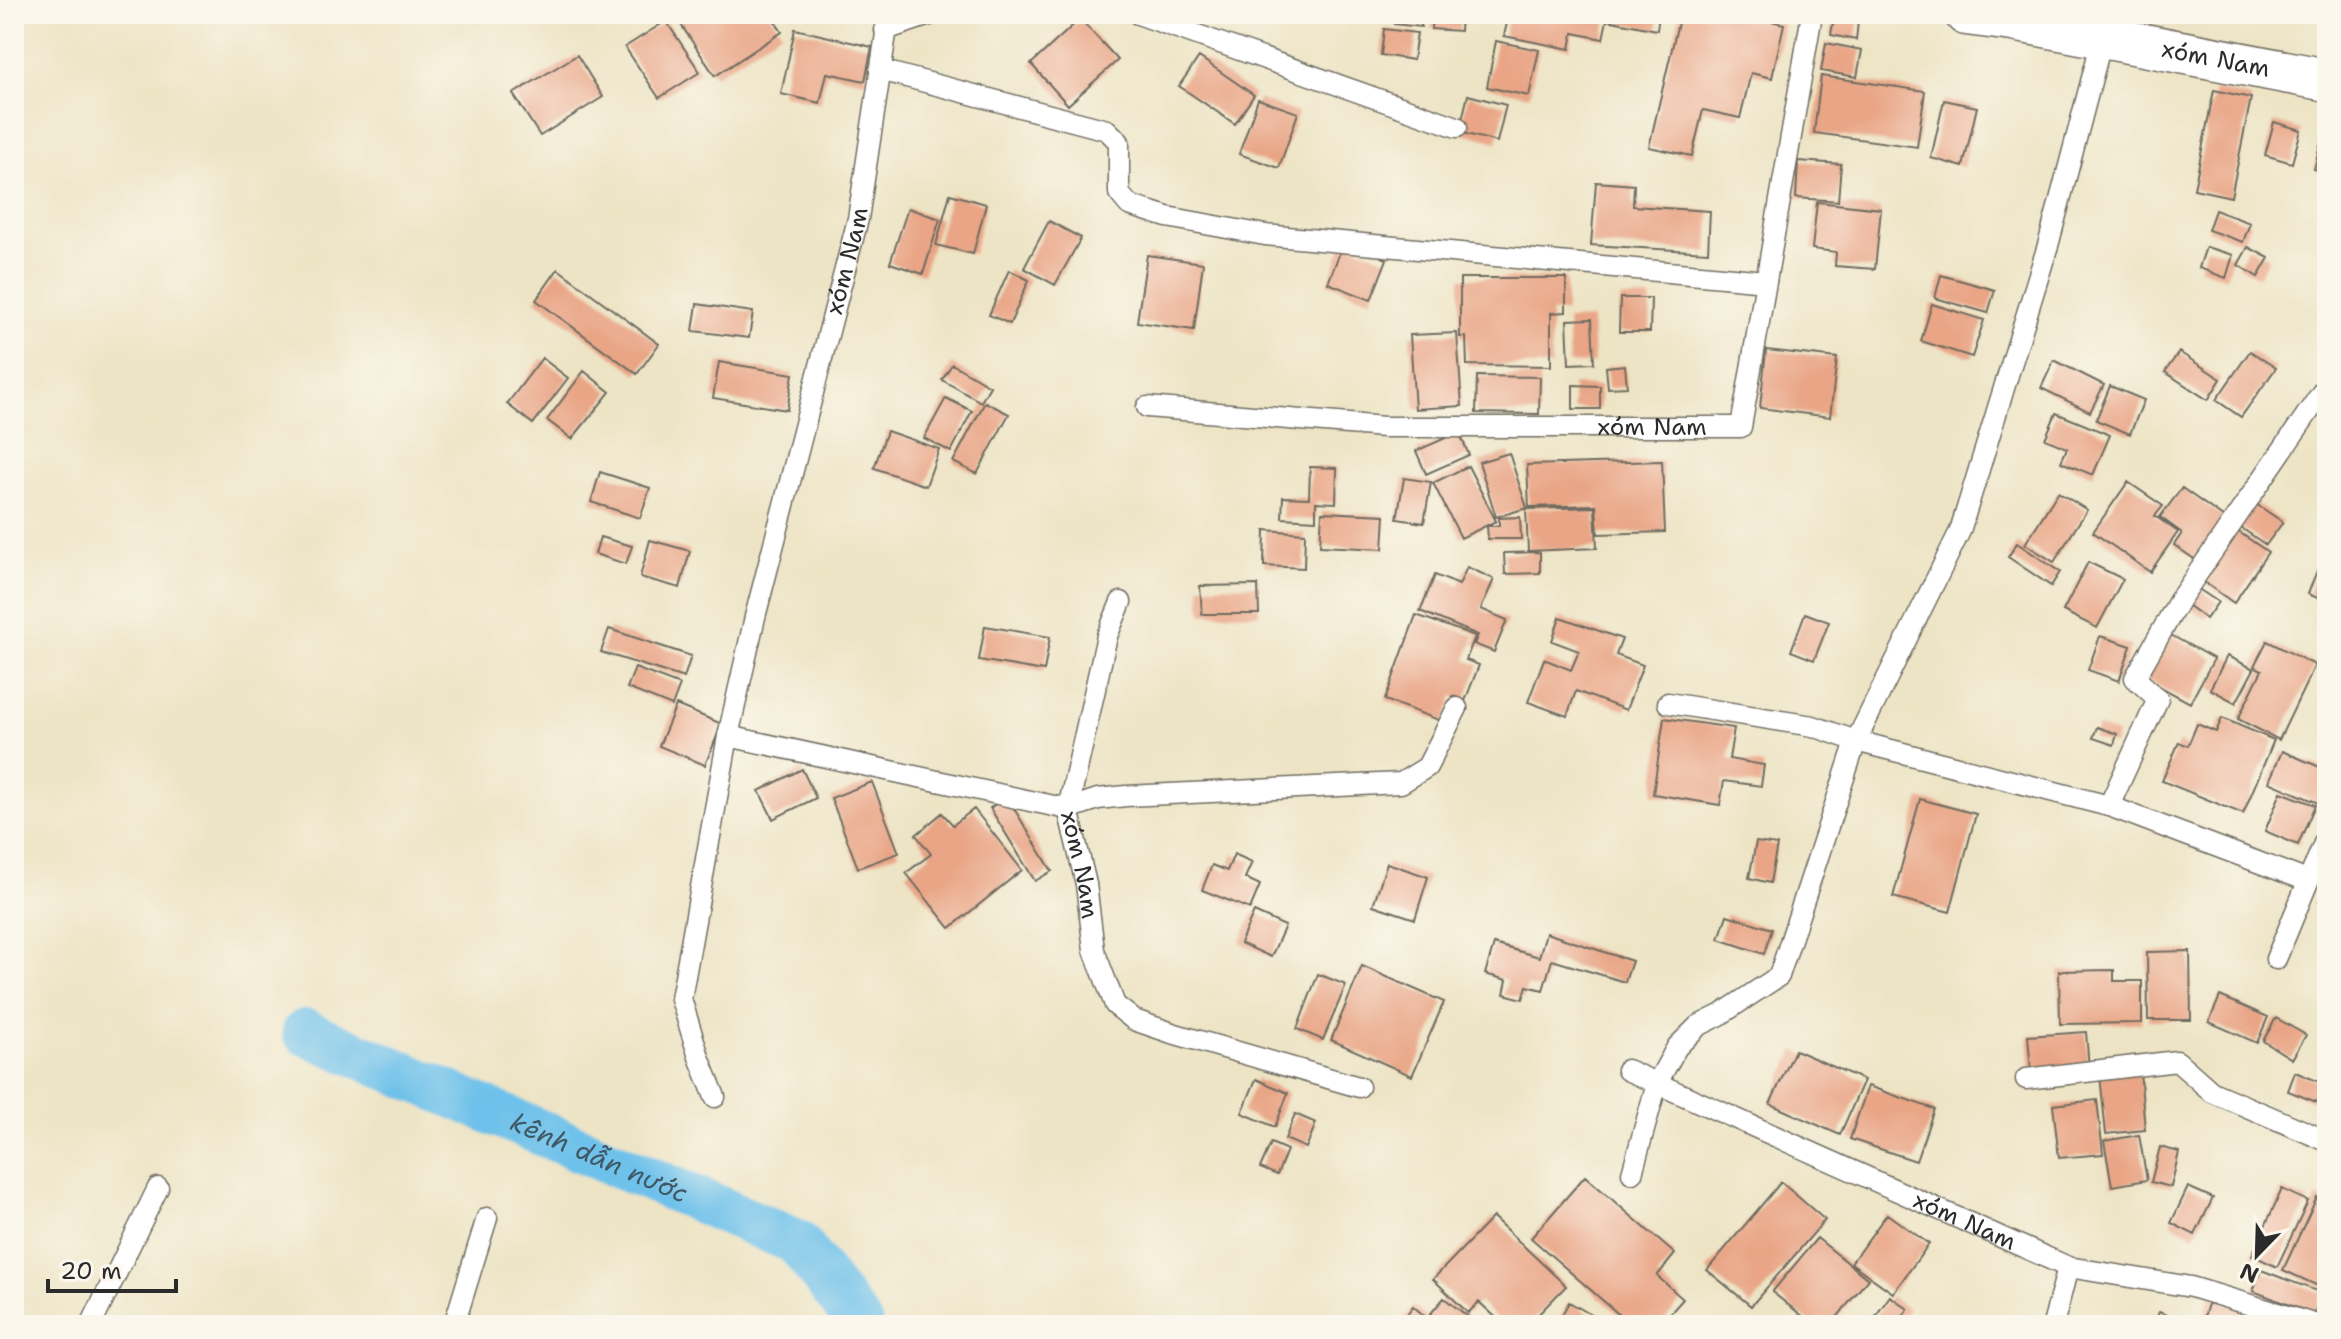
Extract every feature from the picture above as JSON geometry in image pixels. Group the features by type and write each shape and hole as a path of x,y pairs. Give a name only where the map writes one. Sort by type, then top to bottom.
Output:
{"street":[{"name":"xóm Nam","path":"1966,14 2014,17 2327,80"}],"lane":[{"path":"887,22 932,14"},
{"path":"1138,14 1457,127"},
{"name":"xóm Nam","path":"1147,407 1384,427 1741,427 1812,14"},
{"name":"xóm Nam","path":"715,1097 681,999 728,736 755,617 858,219 887,22"},
{"path":"1632,1173 1657,1083 1677,1047 1698,1026 1779,976 1856,741 1960,531 2049,242 2103,36"},
{"path":"880,70 1107,130 1119,142 1119,193 1129,205 1167,217 1265,235 1766,281"},
{"path":"2109,806 2158,699 2135,678 2180,599 2327,385"},
{"path":"1068,809 1107,636 1121,602"},
{"path":"1668,703 1813,726 1856,741 2109,806 2308,881"},
{"path":"1068,809 1098,799 1126,796 1401,783 1427,767 1457,708"},
{"name":"xóm Nam","path":"728,736 1068,809 1086,884 1094,950 1115,1005 1134,1020 1159,1029 1359,1087"},
{"path":"2276,959 2327,836"},
{"path":"2026,1079 2177,1061 2212,1092 2327,1141"},
{"name":"xóm Nam","path":"1627,1070 2068,1267 2191,1287 2317,1325"},
{"path":"91,1325 158,1188"},
{"path":"454,1325 487,1218"},
{"path":"2053,1325 2068,1267"}],"building":[{"path":"674,14 770,14 782,32 715,76"},
{"path":"1395,14 1422,14 1421,27 1394,24"},
{"path":"1432,14 1461,14 1460,31 1431,29"},
{"path":"1509,14 1659,14 1657,30 1607,20 1603,39 1573,33 1570,49 1504,36"},
{"path":"1680,14 1742,14 1784,24 1772,78 1751,73 1740,118 1703,110 1692,156 1649,147"},
{"path":"1834,17 1858,21 1856,40 1831,35"},
{"path":"1080,19 1118,60 1068,105 1031,64"},
{"path":"666,21 700,72 659,98 625,47"},
{"path":"795,29 872,47 865,81 827,73 820,103 781,94"},
{"path":"1384,29 1417,33 1413,60 1381,55"},
{"path":"1496,41 1539,50 1529,96 1487,87"},
{"path":"1826,43 1862,50 1857,77 1821,71"},
{"path":"577,55 603,97 540,136 513,94"},
{"path":"1199,57 1254,95 1235,124 1179,86"},
{"path":"1821,76 1925,91 1917,147 1814,133"},
{"path":"2214,90 2251,98 2231,197 2194,189"},
{"path":"1468,95 1506,105 1497,142 1459,132"},
{"path":"1258,99 1298,113 1279,168 1239,154"},
{"path":"1944,100 1977,107 1963,167 1931,158"},
{"path":"2274,122 2301,130 2292,163 2265,155"},
{"path":"2322,138 2327,139 2327,173 2314,169"},
{"path":"1798,161 1841,164 1838,201 1796,198"},
{"path":"1596,182 1634,185 1633,206 1710,211 1708,252 1591,245"},
{"path":"950,194 986,204 973,254 936,245"},
{"path":"1817,202 1881,209 1875,269 1835,266 1836,252 1812,249"},
{"path":"908,208 940,219 923,274 890,263"},
{"path":"2215,210 2250,223 2243,242 2208,230"},
{"path":"1049,221 1081,238 1055,285 1024,268"},
{"path":"1344,242 1387,259 1371,300 1328,283"},
{"path":"2206,247 2233,255 2226,278 2199,268"},
{"path":"2248,247 2269,258 2258,277 2238,265"},
{"path":"1147,255 1203,263 1194,330 1137,322"},
{"path":"558,269 659,344 637,374 536,300"},
{"path":"1009,270 1029,280 1010,324 989,315"},
{"path":"1941,275 1995,290 1988,313 1935,298"},
{"path":"1460,278 1566,278 1566,312 1551,313 1551,366 1467,365 1466,337 1460,337"},
{"path":"1620,298 1651,298 1650,332 1619,332"},
{"path":"697,304 753,312 749,338 693,331"},
{"path":"1932,304 1984,320 1972,357 1921,341"},
{"path":"1592,319 1594,363 1569,364 1567,320"},
{"path":"1457,333 1462,406 1415,409 1410,335"},
{"path":"1766,350 1837,358 1830,417 1760,408"},
{"path":"2250,351 2276,368 2241,417 2216,400"},
{"path":"2179,352 2221,379 2208,400 2165,372"},
{"path":"542,358 568,378 533,424 507,404"},
{"path":"2054,360 2104,385 2090,412 2041,388"},
{"path":"719,362 793,374 787,410 713,398"},
{"path":"952,364 990,386 981,402 942,380"},
{"path":"1625,365 1627,387 1608,388 1606,367"},
{"path":"584,371 610,392 572,439 547,420"},
{"path":"1477,376 1540,377 1539,414 1476,413"},
{"path":"1573,385 1600,386 1600,409 1573,409"},
{"path":"2110,386 2144,400 2130,434 2096,420"},
{"path":"946,398 972,411 951,452 924,438"},
{"path":"985,402 1009,414 977,474 953,462"},
{"path":"2056,413 2110,435 2093,475 2061,462 2067,448 2045,439"},
{"path":"887,431 939,449 926,486 874,468"},
{"path":"1459,432 1469,455 1426,474 1416,451"},
{"path":"1509,453 1527,508 1496,517 1479,462"},
{"path":"1662,461 1665,532 1598,534 1596,505 1529,507 1527,465"},
{"path":"1468,466 1496,521 1461,538 1433,483"},
{"path":"1310,467 1337,468 1336,503 1316,502 1316,520 1282,518 1283,497 1309,498"},
{"path":"600,472 650,488 640,518 591,502"},
{"path":"1404,478 1431,482 1424,523 1397,519"},
{"path":"2128,482 2163,506 2155,516 2178,532 2150,572 2093,532"},
{"path":"2182,488 2230,522 2200,563 2174,545 2182,533 2160,517"},
{"path":"2058,492 2087,510 2054,562 2025,544"},
{"path":"2253,502 2283,522 2266,545 2237,525"},
{"path":"1595,507 1597,548 1528,551 1526,509"},
{"path":"1322,512 1385,515 1383,549 1320,546"},
{"path":"1520,517 1521,539 1488,539 1487,526 1499,526 1499,518"},
{"path":"2233,528 2268,552 2234,603 2198,578"},
{"path":"1265,530 1305,533 1304,568 1264,566"},
{"path":"600,537 632,546 626,564 595,554"},
{"path":"650,540 690,551 680,588 640,577"},
{"path":"2017,543 2060,572 2051,586 2008,557"},
{"path":"1540,552 1540,573 1505,574 1504,553"},
{"path":"2088,562 2123,579 2097,628 2063,611"},
{"path":"1467,567 1494,579 1481,609 1507,620 1494,652 1474,644 1478,635 1420,611 1435,575 1459,585"},
{"path":"2318,568 2327,572 2327,602 2308,594"},
{"path":"1258,585 1259,614 1202,614 1200,586"},
{"path":"2194,586 2218,602 2206,619 2183,602"},
{"path":"1805,613 1829,622 1814,660 1791,651"},
{"path":"1416,615 1475,636 1466,660 1479,665 1465,701 1453,696 1444,722 1385,700"},
{"path":"1560,617 1622,639 1616,655 1643,665 1626,710 1576,691 1567,716 1528,702 1544,659 1571,670 1579,651 1552,641"},
{"path":"985,626 1050,637 1044,671 979,660"},
{"path":"609,629 691,656 684,678 601,652"},
{"path":"2169,634 2214,659 2190,703 2144,678"},
{"path":"2100,636 2131,646 2119,681 2088,670"},
{"path":"2267,641 2315,665 2279,740 2238,719 2262,670 2254,666"},
{"path":"2227,656 2254,669 2236,703 2210,689"},
{"path":"635,668 680,685 672,706 627,688"},
{"path":"676,705 722,724 705,765 659,746"},
{"path":"1664,718 1734,728 1729,759 1764,765 1761,786 1724,781 1720,805 1653,794"},
{"path":"2222,718 2274,740 2243,814 2162,781 2179,742 2188,746 2197,724 2216,732"},
{"path":"2097,727 2117,734 2114,745 2093,738"},
{"path":"2282,751 2327,770 2327,783 2318,803 2269,782"},
{"path":"802,769 816,798 773,819 759,791"},
{"path":"872,782 899,853 858,868 831,798"},
{"path":"2281,792 2315,805 2298,845 2265,831"},
{"path":"1007,797 1052,871 1035,881 990,808"},
{"path":"1920,799 1976,814 1950,912 1893,897"},
{"path":"974,809 1022,870 950,928 906,873 931,854 916,835 942,813 953,825"},
{"path":"1756,842 1777,845 1770,883 1749,878"},
{"path":"1234,854 1252,862 1245,878 1260,885 1250,909 1202,890 1212,865 1227,871"},
{"path":"1387,863 1428,877 1415,919 1373,905"},
{"path":"2327,880 2327,904 2319,901"},
{"path":"1254,912 1285,926 1271,957 1240,943"},
{"path":"1727,915 1772,929 1764,954 1719,939"},
{"path":"1546,933 1632,961 1625,982 1552,960 1543,990 1527,986 1523,999 1504,994 1507,980 1485,974 1494,944 1539,957"},
{"path":"2190,951 2191,1020 2148,1020 2147,952"},
{"path":"1362,966 1444,1002 1412,1076 1331,1040"},
{"path":"2114,970 2114,981 2142,981 2142,1023 2060,1024 2059,971"},
{"path":"1318,974 1346,985 1323,1040 1297,1029"},
{"path":"2220,996 2268,1017 2257,1043 2209,1022"},
{"path":"2276,1018 2306,1035 2292,1059 2263,1041"},
{"path":"2086,1032 2089,1068 2031,1071 2028,1036"},
{"path":"1795,1050 1864,1080 1840,1135 1770,1104"},
{"path":"2140,1071 2145,1130 2106,1134 2100,1075"},
{"path":"2295,1072 2327,1085 2324,1105 2288,1091"},
{"path":"1256,1079 1288,1093 1275,1127 1242,1113"},
{"path":"1868,1086 1934,1109 1916,1161 1850,1139"},
{"path":"2097,1100 2103,1154 2059,1158 2053,1105"},
{"path":"1295,1114 1316,1123 1306,1148 1285,1139"},
{"path":"2139,1135 2147,1180 2112,1186 2104,1141"},
{"path":"1271,1143 1287,1150 1277,1175 1260,1168"},
{"path":"2160,1147 2179,1152 2171,1187 2151,1182"},
{"path":"1585,1176 1675,1254 1657,1276 1683,1299 1660,1325 1631,1325 1531,1238"},
{"path":"1781,1182 1825,1220 1751,1306 1707,1270"},
{"path":"2188,1187 2213,1198 2195,1235 2171,1223"},
{"path":"2282,1189 2308,1201 2277,1267 2252,1255"},
{"path":"2317,1197 2327,1202 2327,1290 2283,1270"},
{"path":"1887,1214 1929,1244 1893,1293 1851,1263"},
{"path":"1493,1217 1566,1286 1528,1325 1504,1325 1479,1302 1468,1313 1433,1279"},
{"path":"1817,1238 1868,1279 1831,1325 1814,1325 1772,1292"},
{"path":"2261,1270 2322,1293 2314,1314 2253,1291"},
{"path":"1890,1296 1908,1309 1897,1325 1869,1325"},
{"path":"2210,1297 2255,1312 2251,1325 2202,1324"},
{"path":"1444,1298 1471,1319 1466,1325 1399,1325 1413,1306 1427,1318"},
{"path":"1569,1302 1602,1321 1600,1325 1556,1325"},
{"path":"2159,1312 2190,1325 2154,1325"}],"waterway":[{"name":"kênh dẫn nước","path":"305,1032 797,1242 860,1325"}]}
